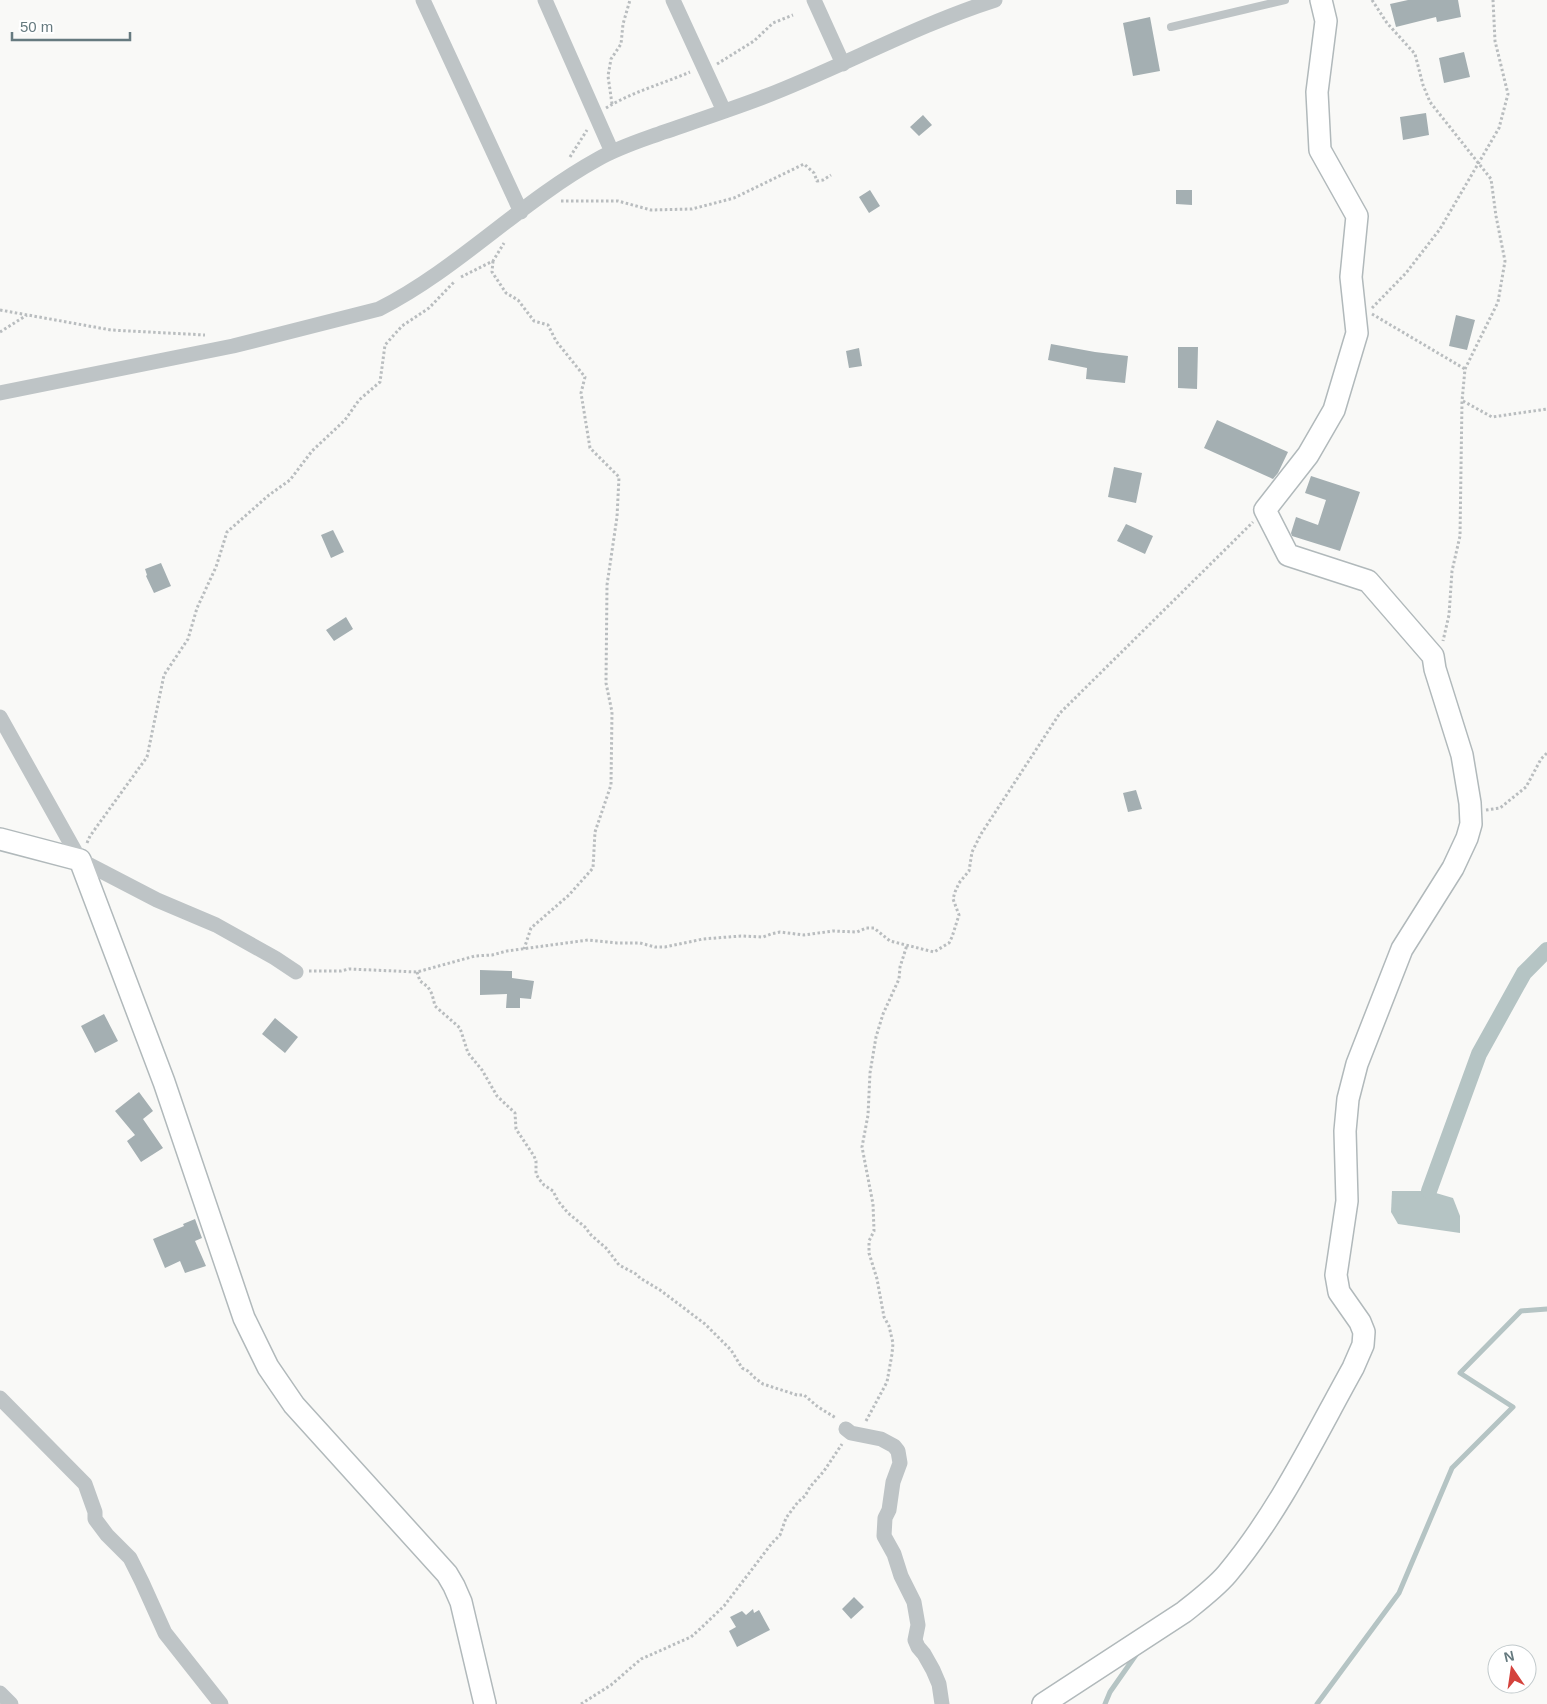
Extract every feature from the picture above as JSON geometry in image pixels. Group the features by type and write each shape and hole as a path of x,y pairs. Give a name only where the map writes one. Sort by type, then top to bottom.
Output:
{"street":[{"path":"422,0 520,212"},
{"path":"546,0 612,152"},
{"path":"674,0 724,111"},
{"path":"814,0 843,64"},
{"path":"1043,1704 1184,1612 1226,1574 1278,1504 1353,1368 1363,1345 1364,1332 1360,1322 1338,1292 1336,1275 1347,1201 1345,1131 1348,1099 1357,1064 1402,949 1453,868 1467,838 1471,824 1467,777 1462,755 1434,669 1433,656 1368,581 1288,555 1265,510 1308,455 1334,410 1357,333 1350,277 1357,216 1320,150 1317,92 1326,21 1321,0"},
{"path":"0,393 233,346 379,309 402,298 560,182 598,159 628,145 762,98 987,1"},
{"path":"0,717 80,860 164,1082 244,1318 268,1367 294,1405 447,1574 461,1602 485,1704"},
{"path":"0,839 80,860 157,900 216,925 296,972"},
{"path":"0,1398 85,1484 95,1519 107,1535 130,1558 165,1633 222,1704"},
{"path":"853,1432 881,1439 894,1446 898,1451 900,1463 893,1482 889,1510 885,1518 884,1536 894,1554 914,1602 918,1625 915,1640 933,1670 942,1704"},
{"path":"0,1693 11,1704"}],"lane":[{"path":"1171,27 1285,0"}],"path":[{"path":"612,104 608,76 611,59 621,44 623,24 630,0"},
{"path":"1372,0 1387,24 1415,54 1423,85 1430,102 1491,179 1496,216 1506,261 1498,302 1465,369 1462,401 1460,536 1452,571 1449,615 1442,648"},
{"path":"1465,369 1369,312 1406,273 1440,229 1498,128 1508,94 1495,41 1493,0"},
{"path":"560,182 564,164 574,153 596,114 624,97 715,66 754,40 773,23 793,15"},
{"path":"536,200 618,201 650,210 692,209 734,198 804,164 814,173 817,181 831,175"},
{"path":"504,242 493,260 492,272 506,292 518,300 534,321 548,325 556,341 585,377 581,393 590,448 619,477 617,517 607,585 606,684 612,712 611,785 594,832 593,868 569,895 531,928 524,949"},
{"path":"80,860 90,836 147,757 164,674 188,639 197,608 216,567 227,532 269,495 290,480 312,451 345,420 359,400 380,382 385,346 402,326 429,308 456,279 493,260"},
{"path":"0,310 111,330 212,334"},
{"path":"0,332 27,315"},
{"path":"1462,401 1492,417 1547,409"},
{"path":"296,972 341,971 349,969 417,972 475,956 588,940 664,947 703,939 741,936 763,937 780,932 804,935 833,931 857,932 866,928 874,928 890,941 934,952 948,943 952,937 958,915 954,899 955,892 959,883 970,871 972,852 980,835 1060,713 1265,510"},
{"path":"1471,812 1500,808 1526,786 1540,759 1547,753"},
{"path":"581,1704 611,1685 641,1659 691,1636 721,1610 780,1535 786,1518 824,1471 842,1445 846,1435 853,1432 887,1382 893,1343 889,1326 884,1317 877,1279 869,1253 869,1241 874,1231 873,1204 862,1147 868,1115 870,1073 876,1037 883,1014 899,979 906,945"},
{"path":"417,972 420,981 432,994 436,1006 460,1028 468,1053 482,1070 497,1096 515,1113 516,1129 536,1161 536,1174 544,1185 553,1190 558,1201 568,1213 606,1248 619,1265 660,1290 705,1324 731,1350 742,1368 755,1378 771,1388 804,1395 818,1407 832,1414 853,1432"}],"shaded area":[{"path":"1392,1191 1429,1191 1453,1198 1460,1216 1460,1233 1398,1224 1391,1212"}],"building":[{"path":"1408,0 1458,0 1461,17 1437,22 1436,17 1396,27 1390,4"},
{"path":"1150,17 1160,71 1133,76 1123,23"},
{"path":"1464,52 1470,77 1444,83 1439,58"},
{"path":"1426,113 1429,135 1403,140 1400,117"},
{"path":"923,115 932,125 919,136 910,127"},
{"path":"870,190 880,206 869,213 859,197"},
{"path":"1176,190 1192,190 1192,205 1176,204"},
{"path":"1456,315 1475,320 1467,350 1449,346"},
{"path":"1051,344 1128,356 1125,383 1086,379 1087,368 1048,360"},
{"path":"1178,347 1198,347 1197,389 1178,388"},
{"path":"859,348 862,366 849,368 846,351"},
{"path":"1217,420 1288,452 1273,479 1204,448"},
{"path":"1114,467 1142,473 1136,503 1108,497"},
{"path":"1311,476 1360,492 1340,551 1292,536 1291,533 1296,517 1318,525 1326,500 1305,493"},
{"path":"1126,524 1153,536 1145,554 1117,541"},
{"path":"333,530 344,552 331,558 321,535"},
{"path":"161,563 171,586 154,593 146,576 145,569"},
{"path":"346,617 353,629 334,641 326,630"},
{"path":"1136,790 1142,809 1128,812 1123,793"},
{"path":"480,970 512,971 512,978 534,981 531,999 520,998 520,1008 506,1008 507,994 480,995"},
{"path":"104,1014 118,1041 95,1053 81,1026"},
{"path":"275,1018 298,1037 285,1053 262,1034"},
{"path":"139,1092 153,1111 143,1119 163,1148 141,1162 127,1141 135,1135 115,1111"},
{"path":"195,1219 202,1238 195,1241 206,1266 185,1273 180,1261 165,1268 153,1239 184,1226 183,1224"},
{"path":"854,1597 864,1607 851,1619 842,1609"},
{"path":"753,1609 754,1613 759,1610 770,1630 737,1647 729,1631 736,1627 730,1617 742,1611 746,1615"}],"waterway":[{"path":"1429,1191 1479,1054 1524,973 1547,950"},
{"path":"1317,1704 1399,1593 1452,1468 1513,1407 1460,1373 1521,1311 1547,1309"},
{"path":"1105,1704 1110,1692 1138,1652"}]}
